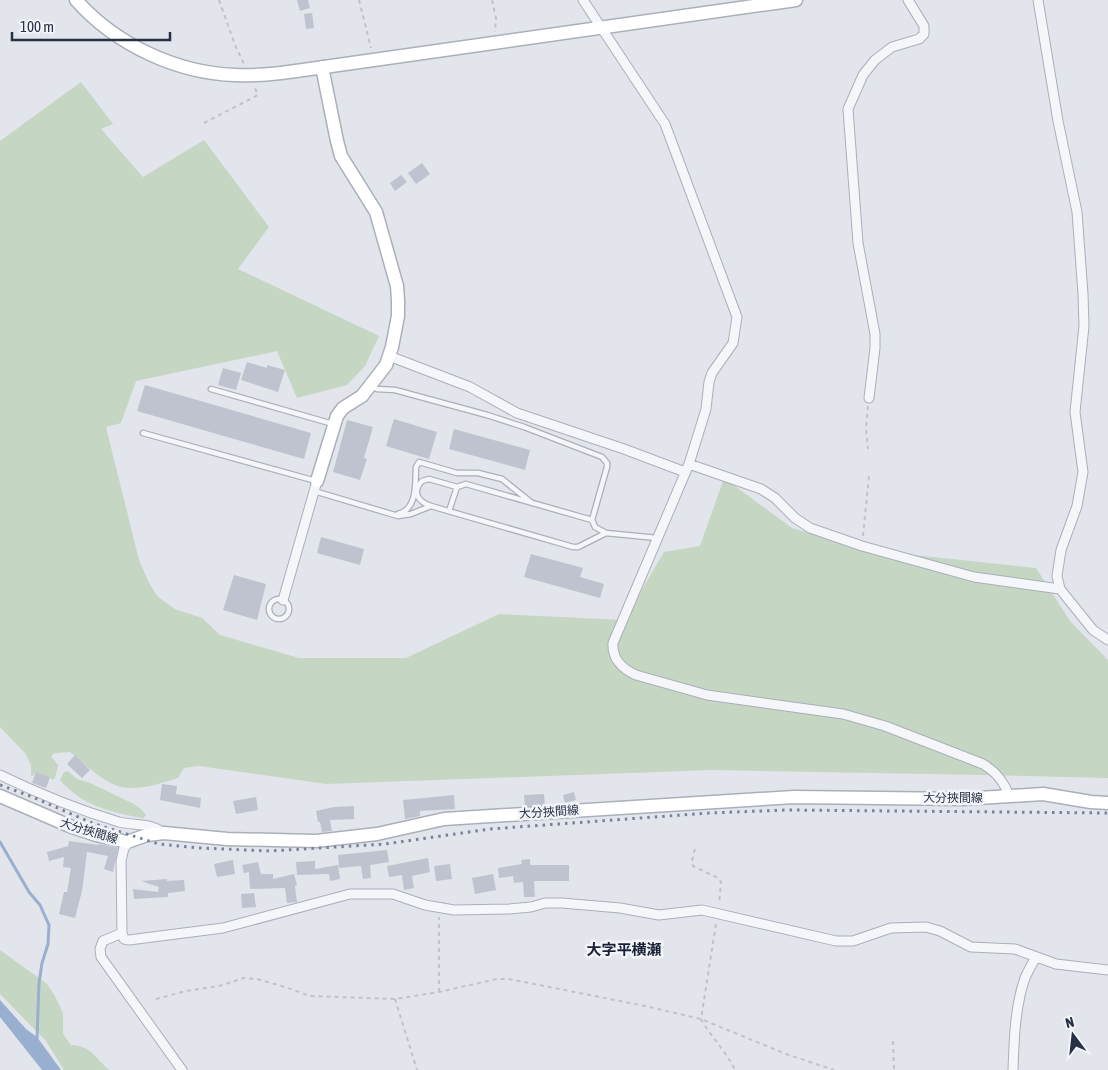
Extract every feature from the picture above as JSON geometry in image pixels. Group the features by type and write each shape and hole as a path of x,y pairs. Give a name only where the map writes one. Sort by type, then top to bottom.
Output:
{"street":[{"path":"76,0 96,19 131,44 153,55 187,67 212,73 249,76 322,68 796,0"},
{"path":"583,0 665,124 736,318 733,342 712,373 709,382 706,409 687,468 613,643 613,653 628,672 707,695 822,710 885,726 988,767 1001,779 1009,796"},
{"path":"869,398 875,334 858,244 848,114 863,75 875,60 892,47 919,38 924,34 924,26 908,0"},
{"path":"1038,0 1058,122 1077,212 1083,294 1084,326 1075,412 1083,472 1077,506 1061,550 1057,576 1060,589 1093,630 1108,640"},
{"path":"283,600 334,424 340,411 362,396 390,356 398,316 397,286 376,212 341,156 336,141 322,68"},
{"path":"390,356 470,387 517,413 624,449 761,489 774,498 795,518 810,528 862,546 974,577 1060,589"},
{"path":"0,775 95,814 120,822 150,825 164,833"},
{"name":"大分挾間線","path":"0,796 82,831 119,841 130,841 147,835 164,833 227,839 316,841 377,834 444,819 807,796 963,799 1043,794 1108,803"},
{"path":"130,841 124,848 121,861 122,934 124,939 129,940 223,928 350,894 393,894 425,905 454,910 508,909 531,907 545,903 628,909 652,915 665,915 696,909 836,941 853,940 890,928 926,927 940,930 966,945 1015,949 1056,964 1108,970"},
{"path":"122,934 103,941 100,949 101,957 182,1070"},
{"path":"1013,1070 1016,1025 1022,988 1036,957"}],"lane":[{"path":"370,386 377,390 395,390 496,418 602,457 607,463 607,467 592,520 595,528 606,533 657,538"},
{"path":"211,389 334,424"},
{"path":"143,433 316,486 394,516 402,516 431,506"},
{"path":"394,516 406,511 411,506 416,467 419,462 457,473 478,473 502,479 532,503"},
{"path":"592,520 466,484 456,487 429,479 422,481 417,488 417,497 422,503 573,547 578,547 606,533"},
{"path":"449,511 456,487"},
{"path":"274,600 283,600 288,604 289,611 285,617 277,618 271,614 270,606 274,600"}],"path":[{"path":"359,0 374,60"},
{"path":"492,0 496,18 494,43"},
{"path":"868,449 866,429 869,398"},
{"path":"862,546 869,476"},
{"path":"695,849 692,861 694,866 716,876 721,882 719,913 701,1019 735,1070"},
{"path":"438,992 439,907"},
{"path":"156,999 250,978 310,996 395,999 497,979 509,979 701,1019 786,1054 834,1070"},
{"path":"395,999 417,1070"},
{"path":"892,1041 894,1070"}],"green space":[{"path":"81,82 113,124 101,129 143,177 204,140 269,227 238,269 379,336 365,366 347,385 297,398 277,351 136,381 121,423 106,427 139,560 149,583 158,597 175,609 202,618 220,635 299,658 406,658 499,614 624,620 664,552 700,546 724,478 792,528 866,550 1036,568 1070,621 1108,660 1108,778 712,770 327,784 199,766 184,768 178,778 159,784 127,788 104,779 70,752 55,753 51,756 58,765 55,778 52,780 50,777 36,772 33,776 31,775 31,765 25,753 0,727 0,141"},
{"path":"68,771 77,779 90,783 134,804 146,815 143,818 120,813 87,802 68,789 60,780 64,772"},
{"path":"0,950 47,984 63,1013 63,1034 71,1045 89,1050 109,1070 64,1070 46,1041 0,994"}],"water":[{"path":"0,1000 26,1029 37,1037 61,1070 42,1070 0,1017"}],"building":[{"path":"297,0 308,0 310,8 300,11"},
{"path":"312,13 314,28 306,29 304,14"},
{"path":"422,163 430,174 416,184 408,173"},
{"path":"401,175 407,182 395,191 390,183"},
{"path":"247,362 267,368 267,365 285,370 278,392 241,380"},
{"path":"223,368 241,373 236,390 218,385"},
{"path":"145,385 311,433 304,459 137,411"},
{"path":"394,419 437,432 429,459 386,446"},
{"path":"347,420 373,427 364,458 367,459 360,480 333,472"},
{"path":"454,429 530,450 525,470 449,449"},
{"path":"321,537 364,549 360,565 317,553"},
{"path":"531,554 583,568 580,577 604,584 600,598 524,577"},
{"path":"234,575 266,584 257,620 223,610"},
{"path":"75,755 90,770 82,778 67,764"},
{"path":"36,772 50,777 46,788 32,783"},
{"path":"162,784 177,786 176,794 201,798 200,808 160,800"},
{"path":"574,792 576,800 565,803 563,795"},
{"path":"544,794 545,805 525,806 524,795"},
{"path":"454,795 455,809 420,811 420,816 405,819 403,800"},
{"path":"256,797 258,810 236,814 233,801"},
{"path":"354,806 354,819 330,820 332,831 322,832 316,811 334,807"},
{"path":"69,841 118,848 113,872 104,869 108,856 87,852 82,891 75,918 59,914 64,892 67,892 71,868 63,867 64,857 49,861 47,852 68,846"},
{"path":"387,850 389,862 370,865 371,878 363,879 361,866 339,868 338,855"},
{"path":"428,858 430,872 412,876 414,888 404,890 402,875 389,877 387,866"},
{"path":"530,859 530,865 569,865 569,881 534,881 535,897 524,897 523,882 514,883 513,876 499,878 498,868 522,864 521,860"},
{"path":"233,860 235,874 217,877 214,864"},
{"path":"315,861 315,869 338,865 340,879 330,881 329,874 297,875 296,862"},
{"path":"258,862 261,874 273,874 273,879 294,874 297,885 295,886 297,902 287,903 285,888 250,889 249,872 244,873 242,865"},
{"path":"450,864 452,879 436,881 434,866"},
{"path":"493,874 496,890 475,894 472,878"},
{"path":"167,879 167,881 184,880 185,891 168,893 168,897 134,899 133,889 158,892 159,887 141,881"},
{"path":"254,893 256,907 242,908 241,894"}],"waterway":[{"path":"0,842 29,892 40,905 49,925 48,944 42,963 39,983 37,1039"}],"railway":[{"path":"0,785 92,823 159,844 270,851 385,844 490,829 709,813 787,810 1108,813"}],"district":[{"name":"大字平横瀬","path":"624,949"}]}
